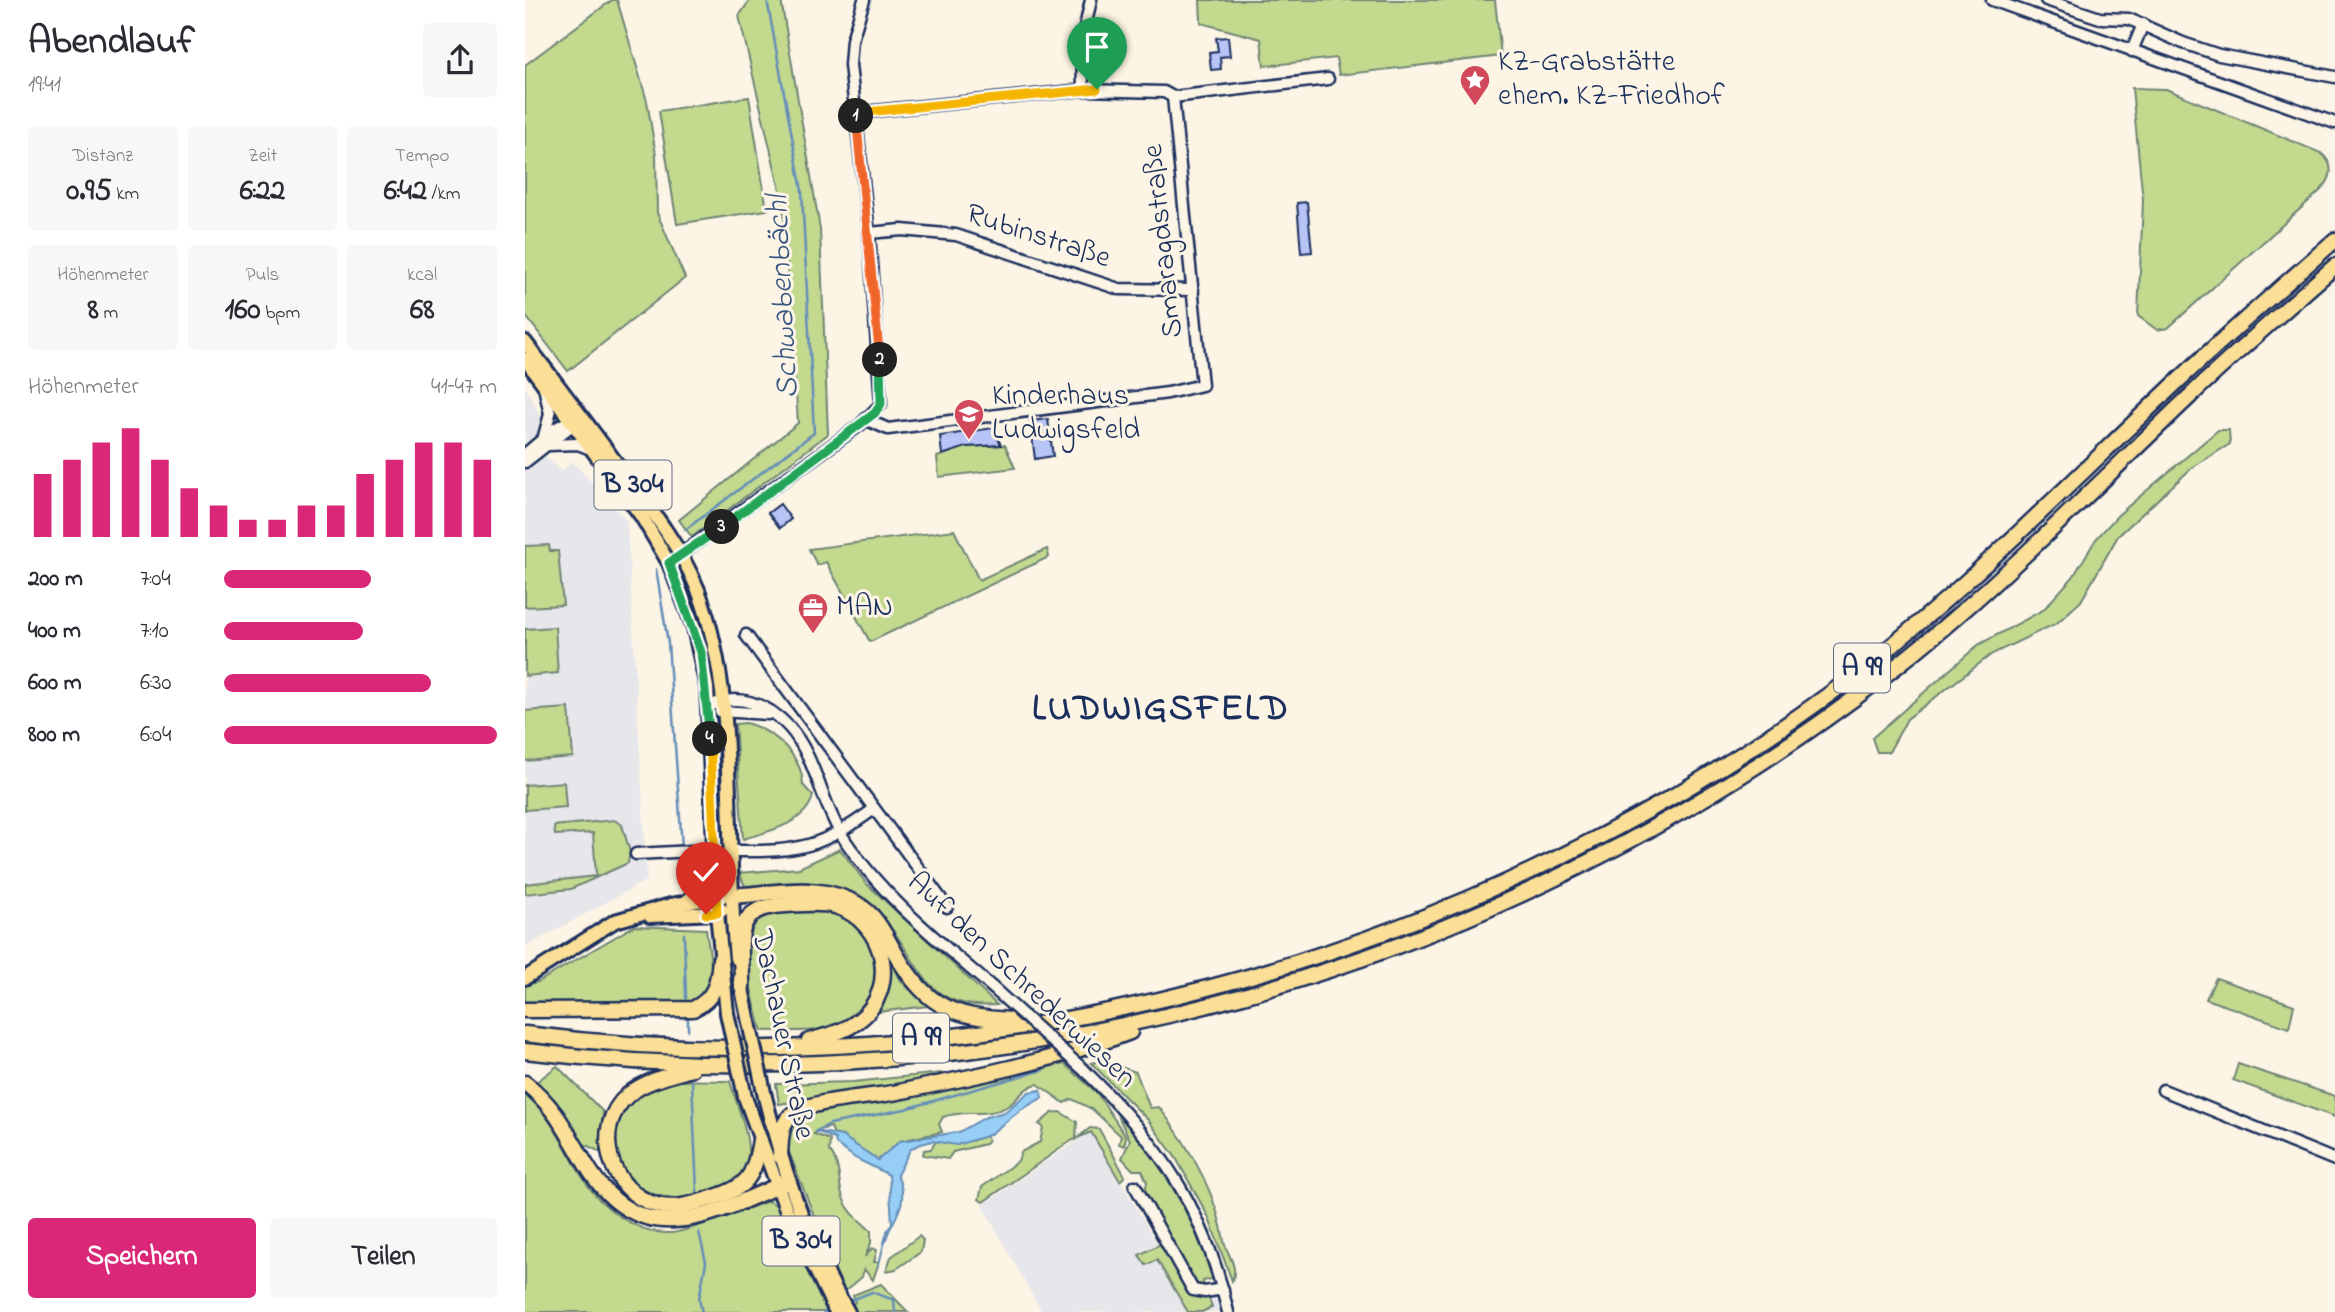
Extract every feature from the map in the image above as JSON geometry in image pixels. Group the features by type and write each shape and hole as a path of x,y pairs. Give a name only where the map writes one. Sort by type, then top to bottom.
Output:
{"highway":[{"name":"A 99","path":"525,1034 647,1045 789,1046 923,1038 1053,1021 1220,984 1368,938 1536,869 1681,792 1827,696 1932,612 1997,555 2183,376 2335,240"},
{"name":"A 99","path":"525,1051 601,1059 709,1065 835,1063 971,1052 1064,1038 1181,1014 1330,971 1399,947 1499,906 1626,844 1781,750 1834,714 1951,622 2202,384 2335,266"},
{"path":"732,899 812,891 850,900 871,914 912,980 936,1004 973,1018 1053,1021"},
{"path":"741,987 743,928 750,916 761,909 827,904 853,915 871,931 882,954 883,974 879,994 869,1012 844,1029 789,1046"},
{"path":"525,1010 693,1009 712,996 718,980 720,959"},
{"path":"780,1156 787,1118 807,1107 886,1094 1016,1066 1087,1048 1181,1014"},
{"path":"709,1065 638,1087 619,1103 607,1141 612,1165 619,1179 639,1198 656,1205 685,1206 748,1181 756,1166 760,1140"},
{"path":"525,1083 552,1107 567,1127 603,1191 625,1210 646,1219 667,1221 693,1218 783,1183"}],"main road":[{"name":"Dachauer Straße","path":"525,342 591,449 642,517 669,563 701,652 708,707 720,959 727,1013 745,1097 760,1140 783,1183 831,1294 843,1311"},
{"name":"Dachauer Straße","path":"525,359 544,385 658,518 682,556 698,590 713,638 724,706 737,967 780,1156 783,1183"},
{"path":"683,903 700,890 714,866"},
{"path":"525,978 600,927 629,916 683,903 716,897 732,899"},
{"path":"629,916 717,913 732,899"}],"street":[{"path":"669,563 867,420 878,409 882,396 869,233 850,65 852,40 864,0"},
{"path":"1083,90 1082,41 1091,0"},
{"path":"1991,0 2335,123"},
{"path":"2046,0 2100,18 2129,19 2183,43 2219,55 2335,77"},
{"path":"2132,51 2143,24"},
{"path":"856,113 1083,90 1164,92 1173,97 1328,79"},
{"name":"Smaragdstraße","path":"867,420 888,429 1168,393 1202,385 1173,97"},
{"name":"Rubinstraße","path":"869,233 902,230 956,235 1119,289 1193,290"},
{"path":"525,463 546,441 550,411 544,385"},
{"path":"525,454 575,420"},
{"path":"546,441 578,444 591,449"},
{"path":"745,635 947,907"},
{"name":"Auf den Schrederwiesen","path":"708,707 724,706 775,716 796,736 839,832 884,889 1125,1110 1174,1173 1208,1239 1228,1312"},
{"path":"736,851 790,851 812,846 874,809"},
{"path":"636,854 693,851"},
{"path":"2163,1090 2335,1160"},
{"path":"1135,1186 1193,1290 1205,1292 1223,1289"}],"shaded area":[{"path":"525,386 546,428 532,445 562,471 572,461 627,521 647,880 525,947"},
{"path":"1091,1131 1185,1290 1203,1297 1219,1298 1223,1312 1042,1312 982,1205"}],"green space":[{"path":"612,0 617,0 647,101 656,155 657,213 685,278 568,371 525,315 525,65"},
{"path":"750,0 781,0 820,229 828,434 692,537 679,520 798,423 783,203 739,16"},
{"path":"1200,0 1495,0 1501,56 1339,75 1336,58 1264,66 1261,39 1201,23"},
{"path":"2132,88 2166,89 2321,153 2329,162 2331,172 2320,191 2168,328 2157,330 2138,316 2143,201"},
{"path":"749,97 767,210 677,224 659,111"},
{"path":"2218,430 2229,430 2230,444 2194,466 2118,536 2081,601 2057,623 1992,654 1907,719 1889,752 1877,752 1872,738 1978,645 2043,610 2073,577 2096,539 2118,515"},
{"path":"1005,445 1015,468 939,477 937,457 966,447"},
{"path":"954,530 979,580 1047,549 1049,557 870,642 826,562 817,565 809,549"},
{"path":"549,545 550,551 558,551 563,605 525,607 525,546"},
{"path":"555,627 558,673 525,676 525,629"},
{"path":"569,708 573,757 525,761 525,711"},
{"path":"746,723 767,732 785,746 798,764 803,785 813,796 809,806 794,820 774,830 743,839 735,724"},
{"path":"564,782 566,807 525,810 525,785"},
{"path":"614,820 622,825 630,852 628,863 571,889 525,894 525,884 596,876 593,833 555,835 554,826"},
{"path":"840,849 867,884 997,1005 972,1005 953,1000 938,991 926,980 882,917 855,897 815,883 745,886 739,873 799,868"},
{"path":"822,909 858,926 874,945 878,969 871,993 857,1014 839,1025 818,1030 762,1031 748,968 750,935 756,922 772,911"},
{"path":"634,926 706,929 711,977 703,994 680,1004 525,1005 525,985 538,982"},
{"path":"887,957 902,982 928,1006 877,1012"},
{"path":"2216,978 2294,1005 2289,1028 2206,999"},
{"path":"1102,1061 1136,1072 1150,1108 1159,1107 1191,1153 1215,1204 1225,1246 1233,1265 1232,1281 1208,1216 1176,1158 1148,1120 1091,1063"},
{"path":"1059,1062 1060,1065 1065,1064 1097,1093 1126,1137 1124,1146 1119,1144 1121,1136 1092,1109 1072,1099 1064,1103 1038,1084 1029,1087 1000,1110 943,1117 939,1124 942,1132 900,1141 878,1160 842,1136 834,1135 831,1127 814,1134 830,1140 829,1151 838,1168 846,1205 871,1231 871,1243 865,1257 872,1248 877,1250 874,1262 879,1262 873,1280 864,1269 862,1277 844,1292 787,1147 791,1123 798,1115"},
{"path":"2238,1064 2335,1096 2335,1117 2233,1080"},
{"path":"557,1066 603,1112 600,1152 582,1143 554,1099 535,1083"},
{"path":"941,1073 942,1078 779,1104 776,1084 853,1082"},
{"path":"687,1080 730,1081 747,1142 744,1177 703,1193 678,1198 655,1194 637,1185 623,1171 615,1154 613,1135 617,1117 628,1101 645,1089 665,1083"},
{"path":"525,1094 551,1123 590,1189 609,1208 632,1224 658,1232 680,1232 769,1201 779,1207 828,1312 525,1312"},
{"path":"1060,1112 1077,1122 1076,1139 983,1202 979,1199 982,1187 1018,1161 1021,1152 1040,1142 1043,1127 1039,1124 1052,1113"},
{"path":"1117,1114 1131,1124 1160,1162 1187,1212 1213,1276 1212,1279 1203,1281 1204,1288 1196,1287 1144,1197 1147,1182 1142,1170 1133,1170 1122,1158 1130,1140"},
{"path":"1090,1128 1099,1129 1125,1176 1120,1181 1091,1132 1077,1138"},
{"path":"986,1135 988,1141 985,1144 953,1152 948,1159 923,1155 924,1150 931,1149 936,1141 971,1141"},
{"path":"919,1236 923,1240 921,1252 896,1269 886,1271 891,1257"},
{"path":"1162,1243 1187,1288 1208,1296 1212,1307 1202,1312 1188,1312 1157,1260 1146,1265 1139,1255"},
{"path":"881,1284 908,1312 855,1312 851,1305 855,1302 853,1295"}],"water":[{"path":"1041,1090 1042,1098 1022,1109 989,1135 957,1145 932,1141 910,1150 897,1175 902,1191 901,1204 889,1231 878,1268 887,1231 892,1224 889,1175 855,1158 836,1144 835,1139 816,1131 842,1136 878,1160 900,1141 959,1132 986,1117 1005,1112 1029,1092"}],"building":[{"path":"1228,37 1230,56 1220,57 1221,69 1211,70 1209,52 1218,51 1216,38"},
{"path":"1307,202 1312,252 1301,253 1297,203"},
{"path":"1048,419 1053,456 1035,459 1030,421"},
{"name":"Kinderhaus Ludwigsfeld","path":"993,428 1001,445 966,447 942,455 940,436"},
{"path":"780,504 791,519 780,528 768,513"}],"waterway":[{"name":"Schwabenbächl","path":"685,530 814,433 802,191 767,0"},
{"name":"Schwabenbächl","path":"656,569 668,643 682,847"},
{"name":"Schwabenbächl","path":"682,854 683,868"},
{"name":"Schwabenbächl","path":"684,934 686,998"},
{"name":"Schwabenbächl","path":"688,1019 688,1030"},
{"path":"818,1132 816,1131 830,1124 905,1109 1043,1070"},
{"name":"Schwabenbächl","path":"692,1081 697,1192"},
{"name":"Schwabenbächl","path":"699,1232 706,1262 699,1299 702,1312"},
{"name":"Schwabenbächl","path":"846,1302 872,1292 894,1300 895,1312"},
{"name":"Schwabenbächl","path":"824,1312 830,1309"}],"tunnel":[{"path":"693,851 736,851"}],"place":[{"name":"KZ-Grabstätte ehem. KZ-Friedhof","path":"1475,107"},
{"name":"Kinderhaus Ludwigsfeld","path":"969,441"},
{"name":"MAN","path":"813,635"}],"district":[{"name":"LUDWIGSFELD","path":"1161,710"}],"route":[{"path":"706,914 717,913 707,687 694,628 669,563 860,425 875,413 881,404 869,233 856,113 1097,89"}]}
